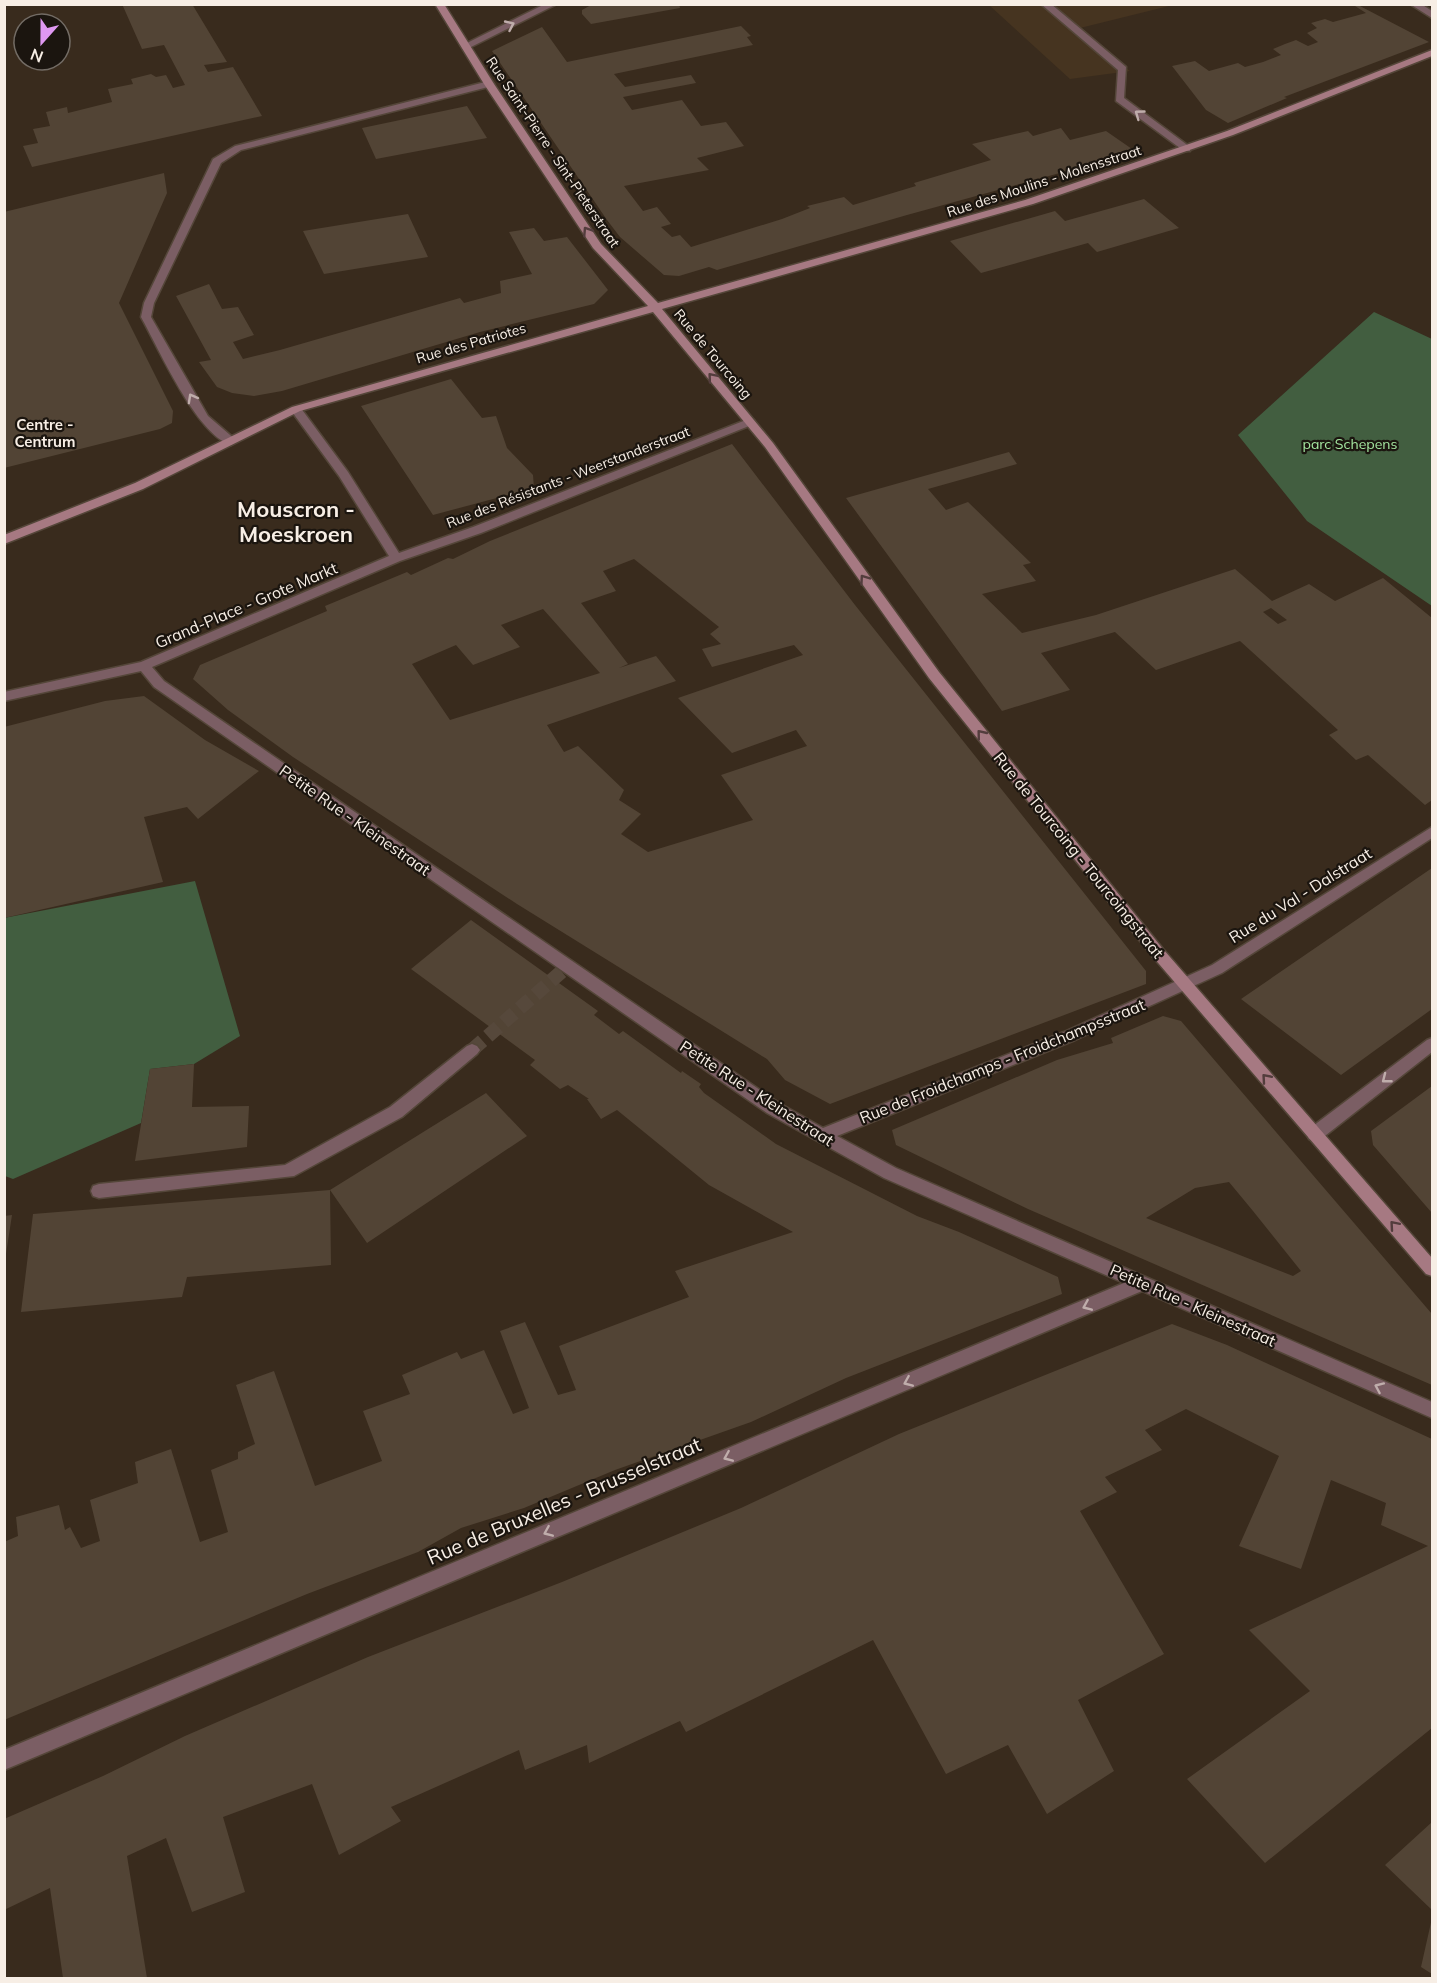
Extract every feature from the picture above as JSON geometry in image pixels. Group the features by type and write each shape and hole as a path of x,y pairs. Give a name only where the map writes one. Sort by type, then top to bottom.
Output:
{"street":[{"name":"Rue Saint-Pierre - Sint-Pieterstraat","path":"439,4 489,84 597,246 654,306"},
{"path":"466,46 553,4"},
{"path":"1045,4 1123,69 1119,99 1186,149"},
{"path":"1414,4 1432,15"},
{"name":"Rue des Moulins - Molensstraat","path":"654,306 1029,202 1186,149 1432,52"},
{"path":"231,441 203,418 146,317 149,303 212,169 221,157 228,153 489,84"},
{"name":"Rue des Patriotes","path":"296,409 654,306"},
{"name":"Rue de Tourcoing","path":"654,306 750,422"},
{"path":"4,540 139,486 296,409 344,475 396,558"},
{"name":"Rue des Résistants - Weerstanderstraat","path":"396,558 477,530 750,422"},
{"name":"Rue de Tourcoing - Tourcoingstraat","path":"750,422 934,675 1184,985 1432,1269"},
{"name":"Grand-Place - Grote Markt","path":"4,697 144,666 396,558"},
{"name":"Petite Rue - Kleinestraat","path":"144,666 159,684 774,1108 820,1136 890,1173 1432,1410"},
{"name":"Rue du Val - Dalstraat","path":"1184,985 1217,969 1432,832"},
{"name":"Rue de Froidchamps - Froidchampsstraat","path":"820,1136 998,1065 1184,985"},
{"path":"1314,1134 1432,1044"},
{"path":"99,1191 288,1171 396,1112 472,1050"},
{"name":"Rue de Bruxelles - Brusselstraat","path":"4,1760 1141,1284"}],"shaded area":[{"path":"989,5 1173,5 1076,29 1130,71 1070,79"}],"green space":[{"name":"parc Schepens","path":"1374,312 1432,339 1432,606 1307,521 1238,435"},
{"path":"195,881 240,1036 194,1064 150,1069 141,1123 13,1179 5,1176 4,918"}],"building":[{"path":"122,4 192,4 227,62 204,65 208,72 233,67 262,116 32,167 23,146 38,143 33,129 50,126 46,112 67,107 68,113 112,102 108,89 133,84 131,79 151,74 156,77 166,75 173,88 185,85 164,45 142,49"},
{"path":"593,4 679,4 680,8 591,24 582,14 582,10"},
{"path":"1358,5 1429,42 1284,97 1287,98 1228,123 1206,110 1172,66 1195,61 1209,71 1238,63 1245,67 1263,62 1281,55 1273,49 1296,40 1308,46 1318,42 1307,33 1317,28 1311,23 1325,19 1333,22 1366,13 1355,6"},
{"path":"741,26 751,36 747,37 753,45 614,74 625,87 691,75 696,83 623,97 632,110 682,100 701,126 726,122 744,146 697,158 709,170 624,186 643,211 657,207 671,224 661,227 672,237 680,235 691,247 782,219 810,208 807,206 844,197 853,205 916,186 914,183 991,160 972,144 1028,131 1033,136 1061,128 1070,140 1106,131 1132,149 1089,165 717,270 709,267 679,276 664,275 620,237 492,51 542,27 567,62"},
{"path":"467,106 487,138 376,159 362,128"},
{"path":"164,173 167,193 119,303 173,411 172,423 160,429 4,468 4,212"},
{"path":"1144,199 1179,228 1097,252 1088,243 981,273 950,241 1055,211 1065,221"},
{"path":"408,214 428,257 324,274 303,231"},
{"path":"534,228 544,241 567,237 608,290 594,304 480,332 282,391 254,396 232,393 217,387 199,362 211,360 176,296 209,284 222,309 238,307 254,335 233,342 243,359 460,298 464,303 501,293 500,281 532,274 509,232"},
{"path":"451,379 482,418 496,416 507,448 533,475 534,488 433,515 361,406"},
{"path":"732,444 855,605 1146,971 1146,984 830,1104 785,1080 767,1059 517,904 293,757 228,710 193,679 200,665 327,611 325,606 407,572 411,575 448,558 453,559 490,541","holes":["634,559 719,627 710,634 721,644 702,649 712,667 794,645 803,655 678,698 732,753 796,730 807,746 721,775 753,820 648,852 621,834 641,814 619,800 624,790 578,746 564,752 547,725 676,681 656,656 619,668 628,664 581,603 616,591 603,571","543,609 600,673 450,720 412,664 456,645 473,665 520,647 501,625"]},
{"path":"1009,452 1017,464 928,489 946,510 968,502 1031,563 1023,565 1036,581 982,594 1022,633 1096,615 1235,569 1272,601 1309,584 1335,601 1383,578 1432,618 1432,800 1425,805 1368,755 1356,760 1329,735 1338,730 1240,641 1156,670 1115,632 1041,653 1070,690 1002,711 846,498","holes":["1271,608 1287,620 1278,624 1263,612"]},
{"path":"144,696 205,740 259,771 198,819 187,807 144,817 163,882 4,918 4,727 105,701"},
{"path":"1432,868 1432,1009 1341,1075 1241,999"},
{"path":"471,920 598,1011 594,1015 619,1034 623,1031 681,1073 682,1071 701,1084 699,1087 704,1093 776,1144 917,1216 959,1232 1058,1277 1062,1294 846,1378 751,1422 615,1470 524,1508 461,1528 418,1552 307,1594 4,1720 4,1542 18,1536 16,1517 59,1505 65,1530 70,1527 81,1548 100,1541 90,1500 138,1483 135,1462 171,1449 200,1542 228,1532 211,1470 238,1459 238,1452 255,1444 236,1385 274,1371 315,1486 382,1461 363,1411 410,1394 402,1375 457,1352 461,1359 484,1350 513,1414 529,1408 500,1331 525,1322 558,1395 576,1390 559,1346 689,1297 675,1271 793,1232 709,1185 617,1110 601,1119 587,1099 589,1099 568,1085 560,1089 530,1065 535,1060 411,969"},
{"path":"1163,1016 1181,1021 1432,1314 1432,1385 1028,1209 896,1145 892,1130 1057,1060 1113,1043 1111,1038","holes":["1229,1182 1301,1271 1293,1276 1146,1218 1195,1188"]},
{"path":"194,1064 192,1107 249,1106 247,1147 135,1161 150,1069"},
{"path":"1432,1086 1432,1213 1373,1145 1371,1131"},
{"path":"486,1093 527,1136 367,1243 330,1190"},
{"path":"330,1190 331,1265 187,1277 182,1297 21,1312 33,1214"},
{"path":"12,1215 6,1254 4,1254 4,1216"},
{"path":"1172,1324 1227,1345 1432,1439 1432,1728 1265,1863 1187,1779 1310,1691 1249,1630 1428,1546 1381,1525 1386,1503 1331,1480 1301,1569 1239,1546 1279,1456 1186,1409 1145,1430 1162,1450 1105,1477 1117,1492 1080,1511 1164,1654 1078,1700 1114,1771 1047,1814 1008,1745 946,1774 873,1640 686,1732 680,1721 589,1763 587,1745 525,1770 519,1750 391,1807 401,1821 339,1855 312,1784 223,1817 245,1892 192,1912 166,1838 127,1856 147,1978 63,1978 50,1888 4,1910 4,1819 103,1776 185,1736 368,1657 562,1582 741,1508 899,1434"},
{"path":"1432,1822 1432,1910 1385,1865"},
{"path":"1432,1918 1432,1974 1421,1967"}],"tunnel":[{"path":"472,1050 568,966"}],"district":[{"name":"Centre - Centrum","path":"45,434"},
{"name":"Mouscron - Moeskroen","path":"296,522"}]}
